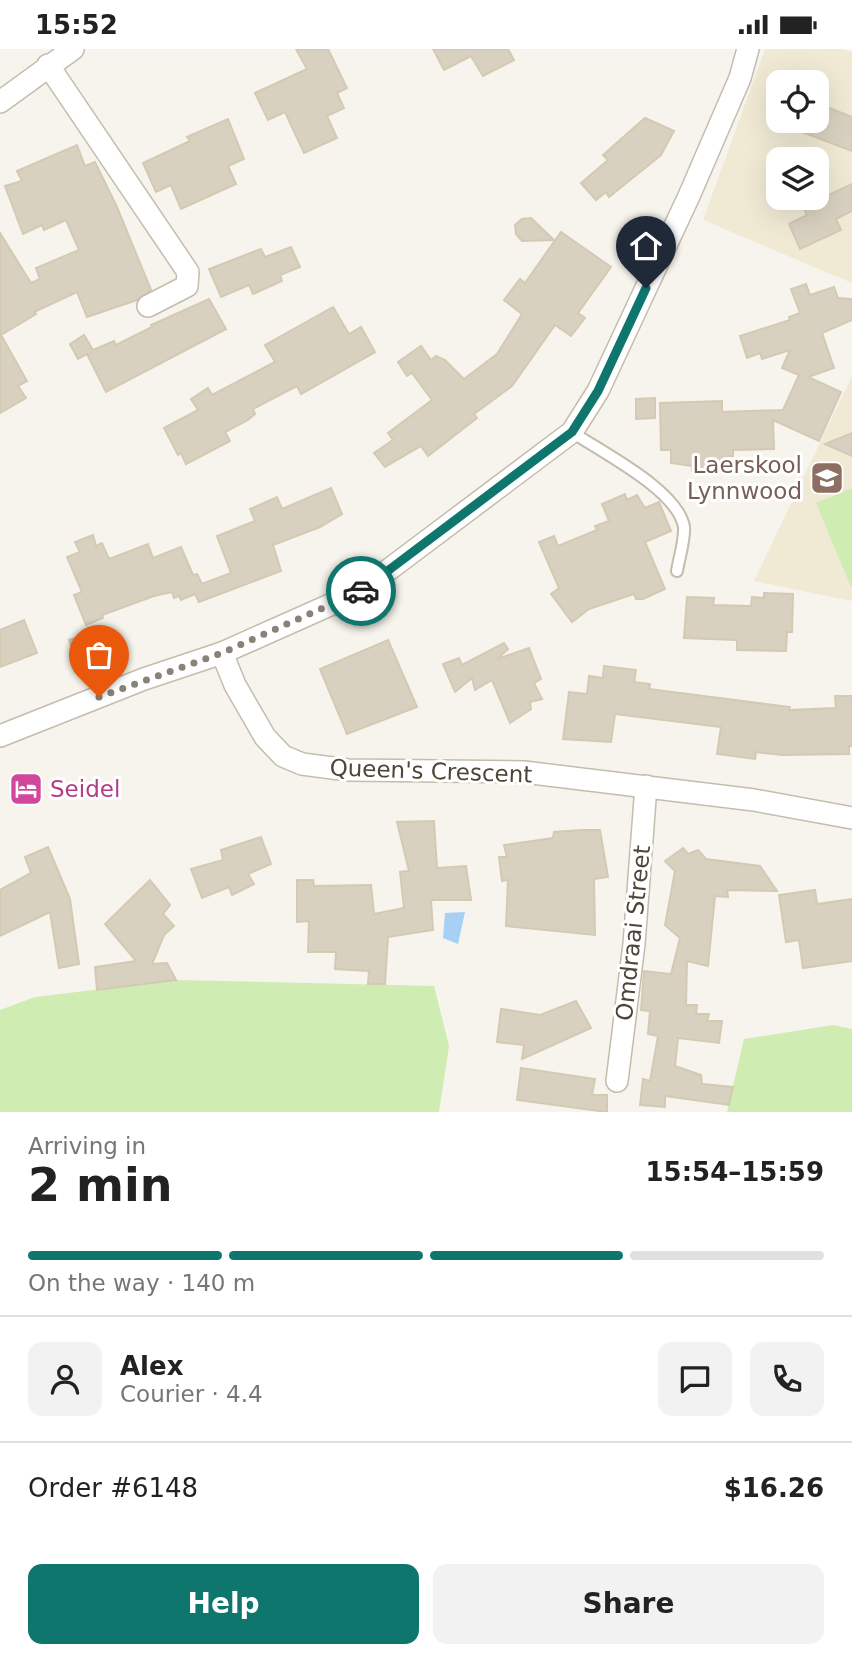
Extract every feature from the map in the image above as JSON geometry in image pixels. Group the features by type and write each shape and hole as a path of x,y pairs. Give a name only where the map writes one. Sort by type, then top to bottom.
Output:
{"street":[{"path":"0,89 50,57 73,49"},
{"path":"0,736 144,679 222,653 359,592 572,432 598,391 690,196 735,89 748,49"},
{"path":"0,102 50,57"},
{"path":"50,57 188,272 187,286 183,291 148,306"},
{"name":"Queen's Crescent","path":"222,653 235,685 265,737 283,756 302,764 348,770 524,772 754,800 852,818"},
{"name":"Omdraai Street","path":"617,1081 634,944 646,786"}],"lane":[{"path":"572,432 639,476 677,509 684,528 677,571"}],"shaded area":[{"path":"765,49 841,49 852,52 852,283 703,220"},
{"name":"Laerskool Lynnwood","path":"852,376 852,601 754,581"}],"green space":[{"path":"852,488 852,586 851,587 816,503"},
{"path":"176,980 434,986 449,1046 439,1112 0,1112 0,1010 35,997"},
{"path":"833,1025 852,1029 852,1112 727,1112 744,1039"}],"water":[{"path":"465,912 458,944 443,938 445,913"}],"building":[{"path":"296,49 328,49 347,88 337,93 344,108 327,116 337,138 304,153 285,112 268,120 255,93 307,69"},
{"path":"433,49 508,49 514,60 483,76 471,56 444,70"},
{"path":"829,108 852,117 852,151 805,133 829,133"},
{"path":"645,118 674,131 661,155 609,197 606,192 596,200 581,183 608,160 603,155"},
{"path":"228,119 244,159 228,166 236,184 181,209 171,185 156,192 143,163 190,141 187,137"},
{"path":"77,145 85,166 95,162 117,207 151,290 137,300 87,317 77,292 34,312 36,314 1,335 27,381 18,386 26,398 0,413 0,233 31,283 40,279 36,268 79,250 66,220 44,230 42,225 23,234 5,186 22,181 17,171"},
{"path":"852,184 852,211 836,219 841,230 800,249 789,224 807,215 805,210 829,210 829,195"},
{"path":"531,218 554,240 522,241 516,234 515,225 522,219"},
{"path":"561,232 611,267 578,313 585,318 571,336 555,325 512,386 474,414 477,418 428,456 421,446 385,467 374,453 393,440 388,433 432,400 412,373 407,376 398,362 421,346 431,360 436,356 445,360 464,379 497,354 522,314 504,300 520,279 525,283"},
{"path":"291,247 300,267 280,275 282,281 253,294 249,285 221,297 209,269 261,249 265,257"},
{"path":"806,284 810,295 834,287 838,298 852,299 852,320 822,333 834,368 808,377 841,392 819,441 773,420 774,449 733,450 733,456 726,456 726,469 692,471 692,466 671,463 671,450 661,450 660,403 722,401 722,412 783,410 799,375 782,368 790,350 762,359 760,353 747,358 740,336 790,320 789,317 800,313 791,289"},
{"path":"209,299 226,329 106,392 87,354 78,359 70,344 84,335 93,350 114,341 116,345 152,327 151,325"},
{"path":"333,307 349,334 361,327 375,352 301,394 297,386 253,409 255,414 248,420 225,432 230,441 186,464 181,453 178,455 164,428 198,410 191,399 208,388 212,395 275,362 265,345"},
{"path":"655,398 655,418 636,419 636,399"},
{"path":"852,433 852,456 825,444"},
{"path":"331,488 342,514 320,527 273,545 281,571 199,602 195,594 181,600 179,596 174,598 172,592 154,596 102,615 103,618 86,625 74,595 82,592 67,557 80,552 75,542 93,535 96,546 102,543 109,559 148,544 153,558 181,547 193,575 197,574 202,584 231,573 217,536 255,521 250,509 277,497 282,509"},
{"path":"625,494 627,500 637,495 645,508 659,502 671,531 645,542 665,589 643,599 636,599 634,594 589,609 572,622 551,594 559,588 539,542 554,536 558,546 597,530 595,526 609,521 602,504"},
{"path":"764,593 793,594 792,632 787,632 786,651 737,650 737,640 684,638 687,597 714,598 713,605 751,606 752,597 764,598"},
{"path":"24,620 37,653 0,667 0,630"},
{"path":"85,635 91,650 75,656 69,640"},
{"path":"388,640 417,707 347,734 320,669"},
{"path":"504,643 508,649 497,659 529,648 541,679 534,683 542,699 530,702 531,709 510,723 492,680 475,690 472,678 455,692 443,664 459,658 462,665"},
{"path":"604,666 636,670 634,682 650,684 649,689 790,707 789,710 836,708 835,696 852,696 852,746 849,746 849,754 782,755 756,752 755,759 717,754 721,727 615,714 611,742 563,739 569,692 587,694 589,676 603,678"},
{"path":"434,821 437,868 466,866 471,900 431,900 433,930 388,937 385,984 368,984 369,971 335,969 336,952 308,952 309,921 297,922 297,880 313,880 314,886 371,885 374,914 404,908 400,872 409,871 397,822"},
{"path":"600,830 608,877 594,879 595,935 506,926 508,880 502,881 499,857 507,857 504,845 553,838 554,832"},
{"path":"261,837 271,864 248,874 254,884 232,895 229,887 202,898 191,869 223,860 221,850"},
{"path":"48,847 70,899 79,964 59,968 50,912 0,936 0,890 31,873 25,857"},
{"path":"683,848 688,854 698,850 706,859 760,866 777,891 727,890 728,897 715,896 708,966 687,961 686,1005 697,1005 696,1014 709,1014 707,1021 722,1021 719,1043 678,1038 675,1066 701,1075 702,1084 733,1087 729,1105 665,1096 665,1107 640,1105 643,1079 650,1081 658,1036 648,1034 650,1011 641,1010 644,971 671,974 680,938 665,925 675,871 665,861"},
{"path":"150,880 170,905 163,914 174,926 164,935 152,964 167,963 176,980 97,990 95,967 136,961 105,924"},
{"path":"815,890 817,904 852,899 852,961 803,968 799,940 786,942 779,895"},
{"path":"576,1001 591,1028 522,1059 524,1045 497,1042 501,1009 540,1015"},
{"path":"521,1068 595,1079 592,1095 607,1095 607,1112 517,1100"}],"way so far":[{"path":"99,697 222,653 361,591"}],"place":[{"name":"Laerskool Lynnwood","path":"827,478"},
{"name":"Seidel","path":"26,789"}],"route":[{"path":"361,591 572,432 598,391 646,288"}]}
